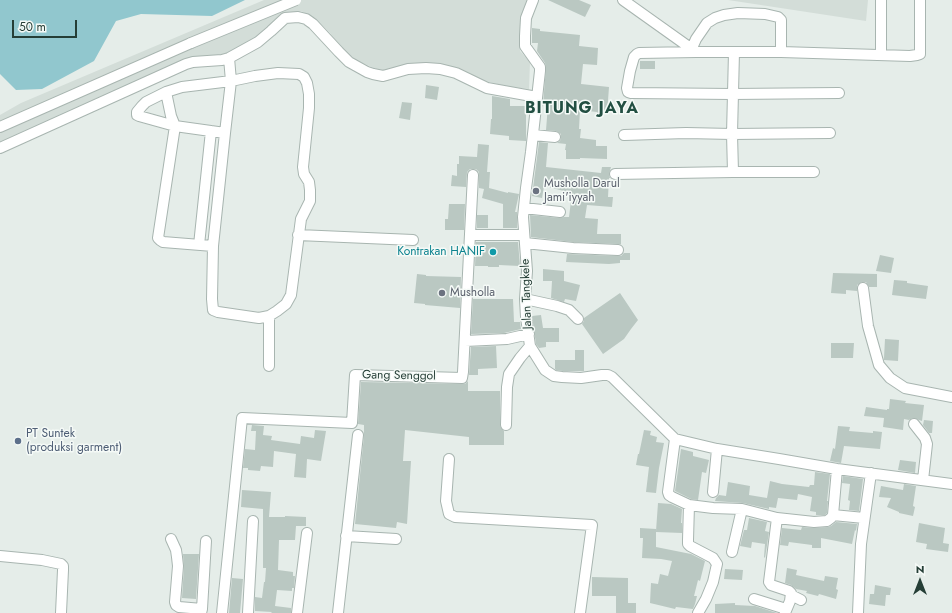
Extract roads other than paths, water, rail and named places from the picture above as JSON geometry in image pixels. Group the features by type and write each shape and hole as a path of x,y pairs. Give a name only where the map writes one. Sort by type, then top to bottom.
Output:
{"street":[{"path":"0,148 186,64 193,62 212,62 229,58 258,42 271,32 285,18 293,0"},
{"path":"0,127 191,43 296,0"},
{"name":"Jalan Tangkele","path":"533,0 526,18 525,36 525,46 540,67 538,97 524,208 527,271 525,299 530,346 546,370 554,376 581,378 608,375 612,377 675,439"},
{"path":"623,0 694,50"},
{"path":"880,0 881,55"},
{"path":"839,93 631,93 628,92 627,88 634,57 639,53 694,50 917,55 920,54 920,0"},
{"path":"694,50 696,39 707,24 715,18 738,13 765,14 778,17 781,20 781,52"},
{"path":"285,18 298,17 306,19 313,24 349,62 367,72 382,76 408,69 440,69 456,73 487,88 538,97"},
{"path":"733,172 732,94 734,52"},
{"path":"225,133 175,126 139,116 137,112 146,102 166,92 182,87 232,81 278,73 299,74 304,78 307,83 309,94 309,108 303,167 304,174 309,182 310,201 301,219 291,296 286,304 269,316 259,318 213,310 211,291 213,246 232,81 229,58"},
{"path":"166,92 170,116 175,126 158,238 163,242 213,246"},
{"path":"199,245 210,131"},
{"path":"624,135 686,133 830,133"},
{"path":"533,135 554,137"},
{"path":"615,174 814,172"},
{"name":"Gang Senggol","path":"222,613 242,418 352,423 355,375 462,378 473,175"},
{"path":"204,190 219,192"},
{"path":"524,208 560,212"},
{"path":"298,235 413,240"},
{"path":"470,235 525,239 573,248 618,250"},
{"path":"863,288 868,326 879,365 890,378 905,388 952,397"},
{"path":"525,299 569,310 578,319"},
{"path":"269,316 269,366"},
{"path":"465,341 506,339 529,334"},
{"path":"506,425 506,387 509,374 530,346"},
{"path":"914,424 925,438 927,444 924,480"},
{"path":"338,613 358,434"},
{"path":"837,469 833,515 827,521 814,522 777,518 742,509 689,505 672,497 668,492 675,439 718,449 837,469 952,484"},
{"path":"714,492 718,449"},
{"path":"449,459 446,501 449,514 455,517 592,525 580,613"},
{"path":"858,613 859,561 871,473"},
{"path":"689,505 688,544 713,558 717,564 713,582 698,613"},
{"path":"732,552 742,509"},
{"path":"833,515 864,518"},
{"path":"777,518 769,582 771,585 789,591 791,595 801,600"},
{"path":"248,613 253,521"},
{"path":"297,613 307,533"},
{"path":"346,536 396,539"},
{"path":"170,539 173,543 178,566 176,605 179,607 201,611 206,540"},
{"path":"0,556 42,560 61,564 64,570 61,613"},
{"path":"754,599 785,611 791,595"}],"water":[{"path":"0,0 245,0 212,16 141,14 116,21 94,61 42,89 16,90 0,74"}],"place":[{"name":"Musholla Darul Jami'iyyah","path":"536,191"},
{"name":"Kontrakan HANIF","path":"493,252"},
{"name":"Musholla","path":"442,293"},
{"name":"PT Suntek (produksi garment)","path":"18,441"}],"district":[{"name":"BITUNG JAYA","path":"582,109"}]}
